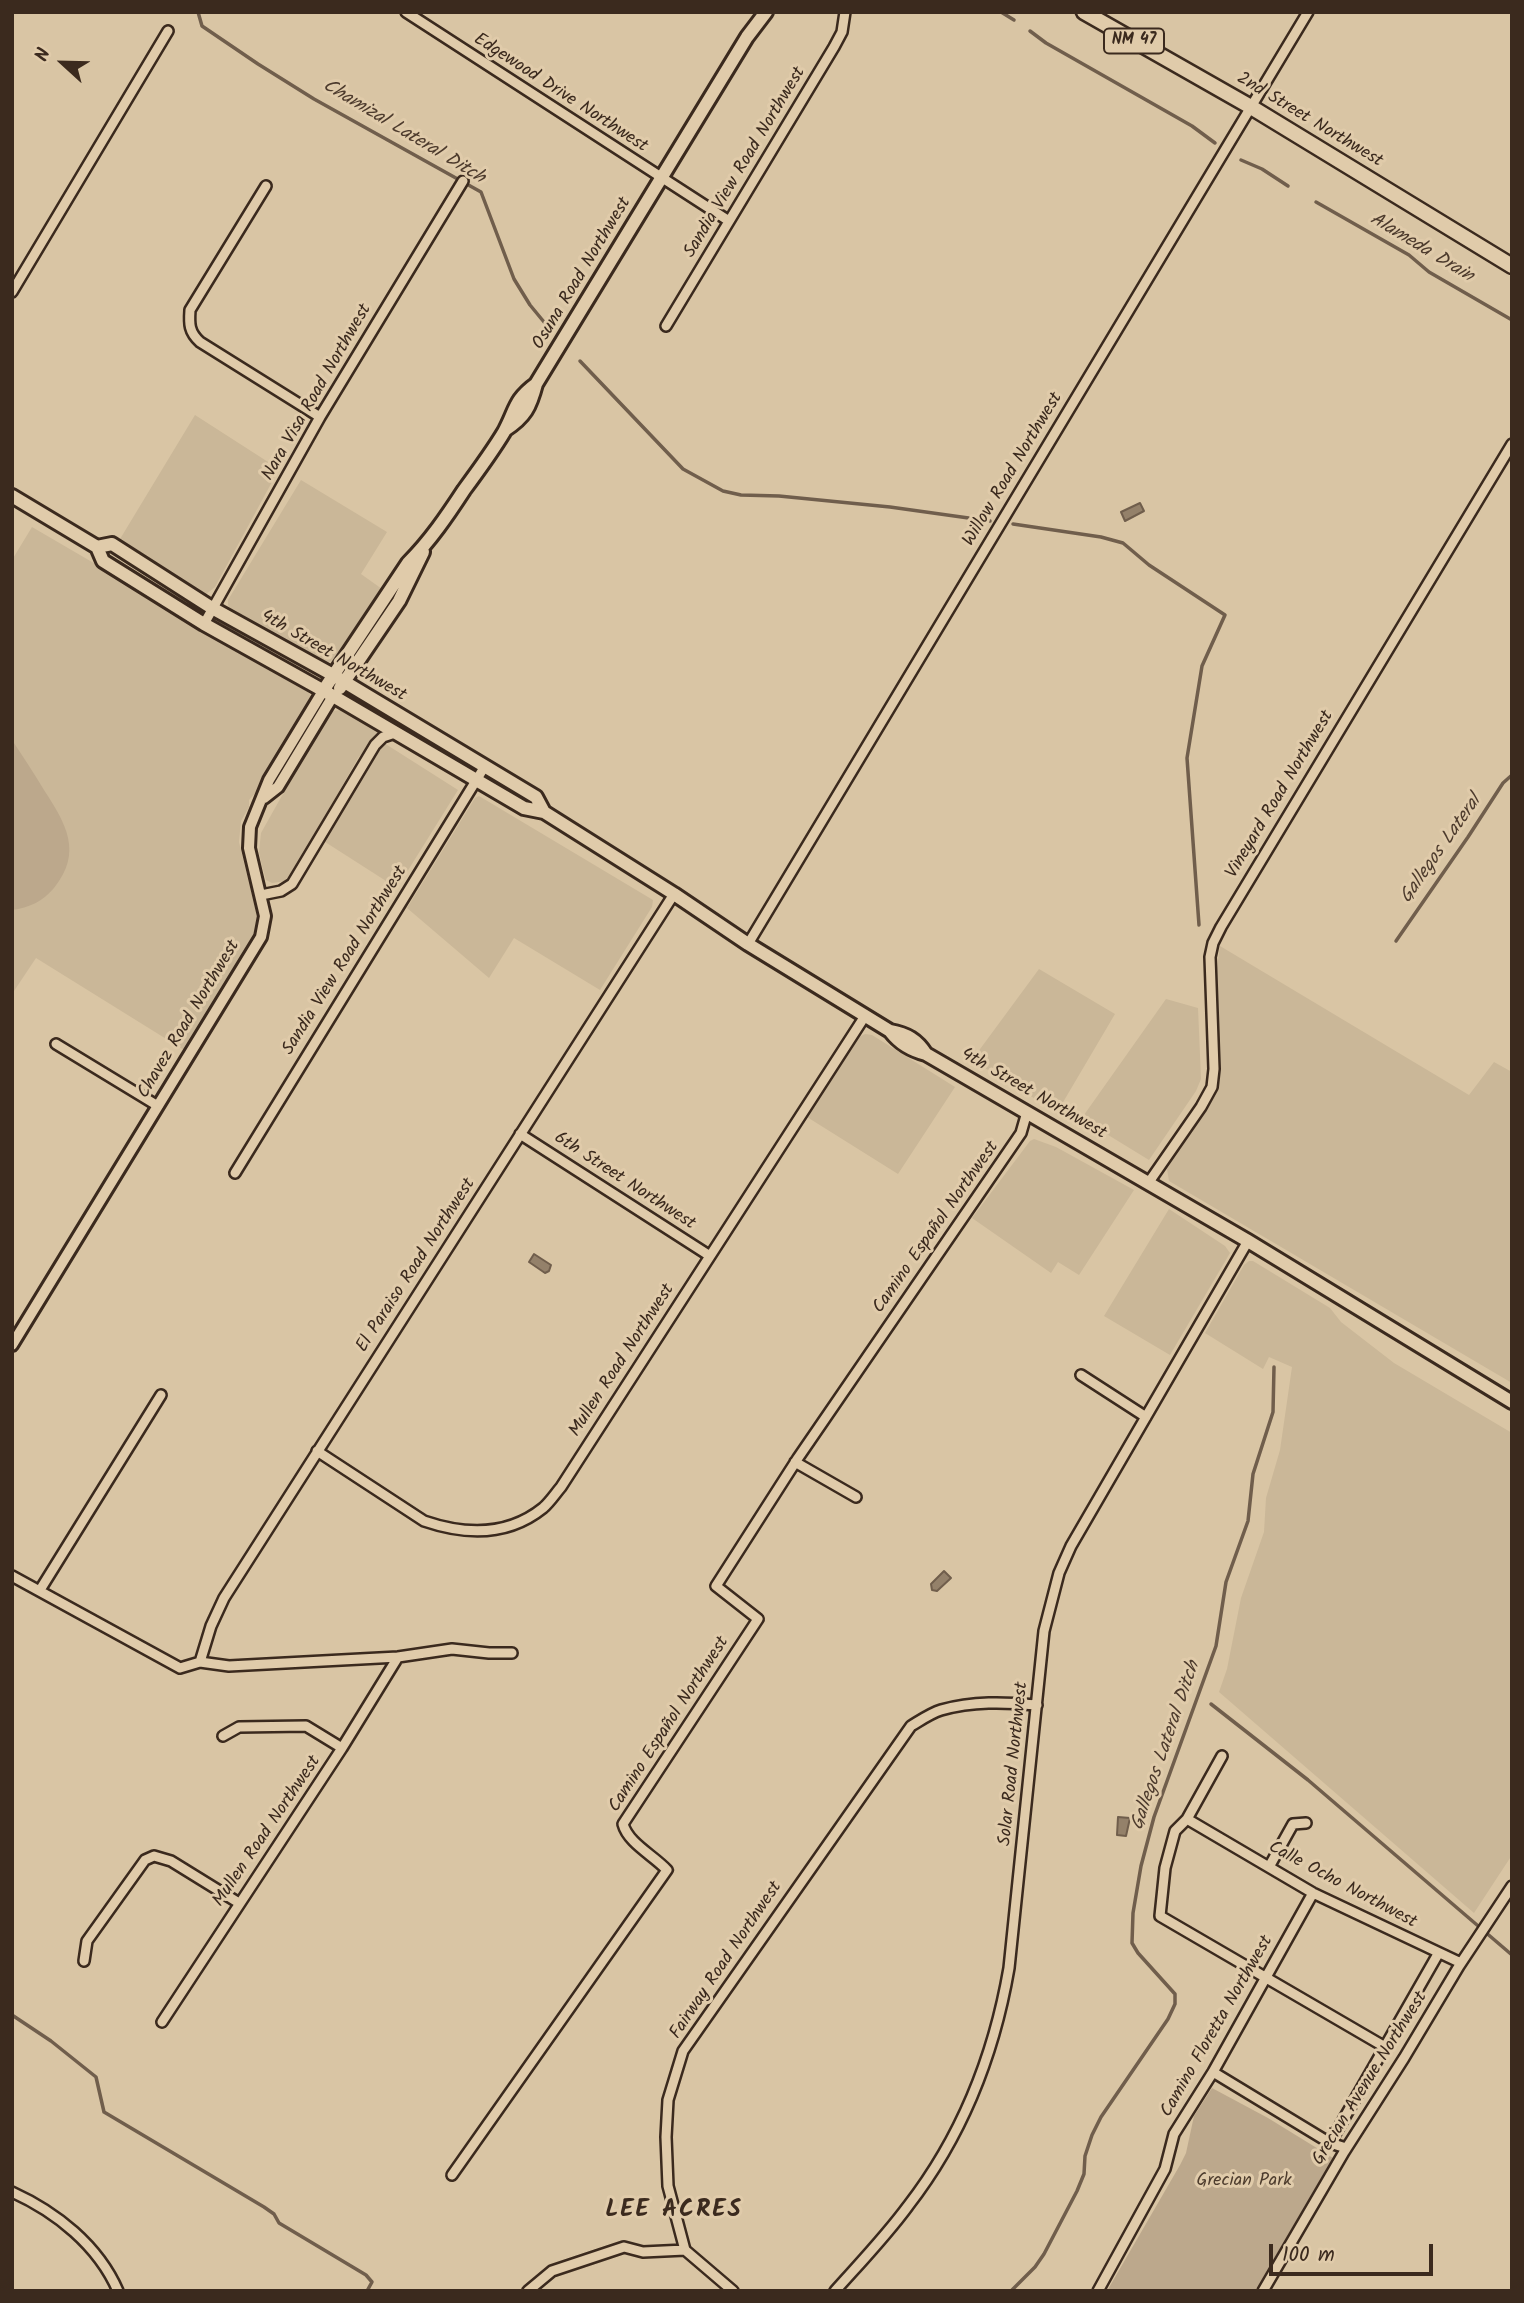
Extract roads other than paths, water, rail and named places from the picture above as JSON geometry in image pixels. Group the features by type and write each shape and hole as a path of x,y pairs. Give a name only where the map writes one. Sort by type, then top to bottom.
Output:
{"main road":[{"name":"2nd Street Northwest","path":"1084,12 1251,107 1512,266"},
{"name":"Osuna Road Northwest","path":"334,687 399,601 426,545 505,430 520,420 532,401 536,384 747,37 765,13"},
{"name":"4th Street Northwest","path":"12,496 97,547 103,561 204,624 451,746 536,797 544,812"},
{"name":"4th Street Northwest","path":"97,547 112,544 334,687 396,733 524,808 544,812 748,944 890,1031 897,1041 914,1051 926,1054 1149,1182 1512,1402"}],"street":[{"name":"Edgewood Drive Northwest","path":"406,12 729,221"},
{"name":"Sandia View Road Northwest","path":"666,326 834,47 842,32 845,12"},
{"name":"Willow Road Northwest","path":"748,944 1308,12"},
{"path":"12,292 168,32"},
{"name":"Nara Visa Road Northwest","path":"204,624 320,417 463,181"},
{"path":"266,186 191,310 190,327 192,335 200,342 320,417"},
{"name":"Vineyard Road Northwest","path":"1149,1182 1212,1087 1214,1069 1210,957 1217,934 1512,443"},
{"path":"334,687 269,780 250,827 249,848 261,895 287,888 297,878 369,755 383,737 396,733"},
{"name":"Sandia View Road Northwest","path":"235,1173 485,766"},
{"name":"El Paraiso Road Northwest","path":"200,1662 211,1626 225,1598 674,894"},
{"name":"Chavez Road Northwest","path":"12,1345 261,937 265,916 261,895"},
{"name":"Mullen Road Northwest","path":"317,1451 424,1521 460,1531 481,1532 505,1527 544,1507 561,1487 865,1016"},
{"path":"56,1044 158,1106"},
{"name":"Camino Español Northwest","path":"452,2175 667,1870 625,1834 623,1824 758,1619 716,1586 795,1462 1021,1133 1027,1112"},
{"name":"6th Street Northwest","path":"520,1134 710,1256"},
{"name":"Solar Road Northwest","path":"835,2291 902,2214 932,2172 964,2117 988,2060 1002,2012 1009,1968 1044,1631 1059,1573 1071,1546 1248,1241"},
{"path":"1081,1375 1146,1417"},
{"path":"40,1590 161,1395"},
{"path":"795,1462 856,1497"},
{"path":"12,1576 180,1668 200,1662 229,1666 398,1657 452,1648 512,1653"},
{"name":"Mullen Road Northwest","path":"162,2022 342,1748 398,1657"},
{"name":"Fairway Road Northwest","path":"685,2250 668,2186 666,2137 668,2100 683,2051 911,1726 939,1710 967,1705 995,1702 1037,1705"},
{"path":"223,1736 239,1727 306,1726 342,1748"},
{"path":"1222,1756 1187,1819 1175,1831 1165,1868 1160,1916 1385,2047"},
{"name":"Calle Ocho Northwest","path":"1187,1819 1313,1893 1461,1963"},
{"path":"1269,1867 1293,1824 1306,1823"},
{"path":"84,1961 88,1941 145,1860 154,1856 171,1861 239,1903"},
{"name":"Grecian Avenue Northwest","path":"1263,2291 1346,2148 1512,1886"},
{"name":"Camino Floretta Northwest","path":"1098,2291 1165,2169 1174,2134 1267,1979 1313,1893"},
{"path":"1331,2143 1438,1954"},
{"path":"1213,2072 1331,2143 1346,2148"},
{"path":"12,2192 51,2213 72,2230 92,2250 118,2291"},
{"path":"528,2291 552,2271 624,2247 643,2252 685,2250 733,2291"}],"waterway":[{"name":"Chamizal Lateral Ditch","path":"198,12 202,26 258,64 314,99 481,192 514,279 544,322"},
{"name":"Alameda Drain","path":"1001,12 1014,20"},
{"name":"Alameda Drain","path":"1030,31 1046,43 1192,126 1215,143"},
{"name":"Alameda Drain","path":"1241,160 1262,169 1288,186"},
{"name":"Alameda Drain","path":"1316,202 1409,255 1429,272 1512,320"},
{"path":"580,361 683,469 723,491 741,495 890,507 990,521"},
{"path":"1013,524 1101,537 1123,543 1149,565 1225,615 1202,666 1187,758 1199,925"},
{"name":"Gallegos Lateral","path":"1396,941 1503,783 1512,775"},
{"name":"Gallegos Lateral Ditch","path":"1011,2291 1044,2254 1077,2191 1084,2174 1085,2156 1101,2117 1168,2019 1175,2004 1175,1994 1132,1943 1133,1913 1141,1866 1154,1817 1216,1646 1226,1582 1248,1521 1253,1474 1273,1412 1274,1367"},
{"path":"1211,1704 1308,1780 1512,1955"},
{"path":"12,2015 51,2041 96,2077 104,2112 264,2207 274,2214 279,2223 366,2275 372,2282 367,2291"}],"district":[{"name":"LEE ACRES","path":"674,2212"}],"park label":[{"name":"Grecian Park","path":"1244,2182"}]}
